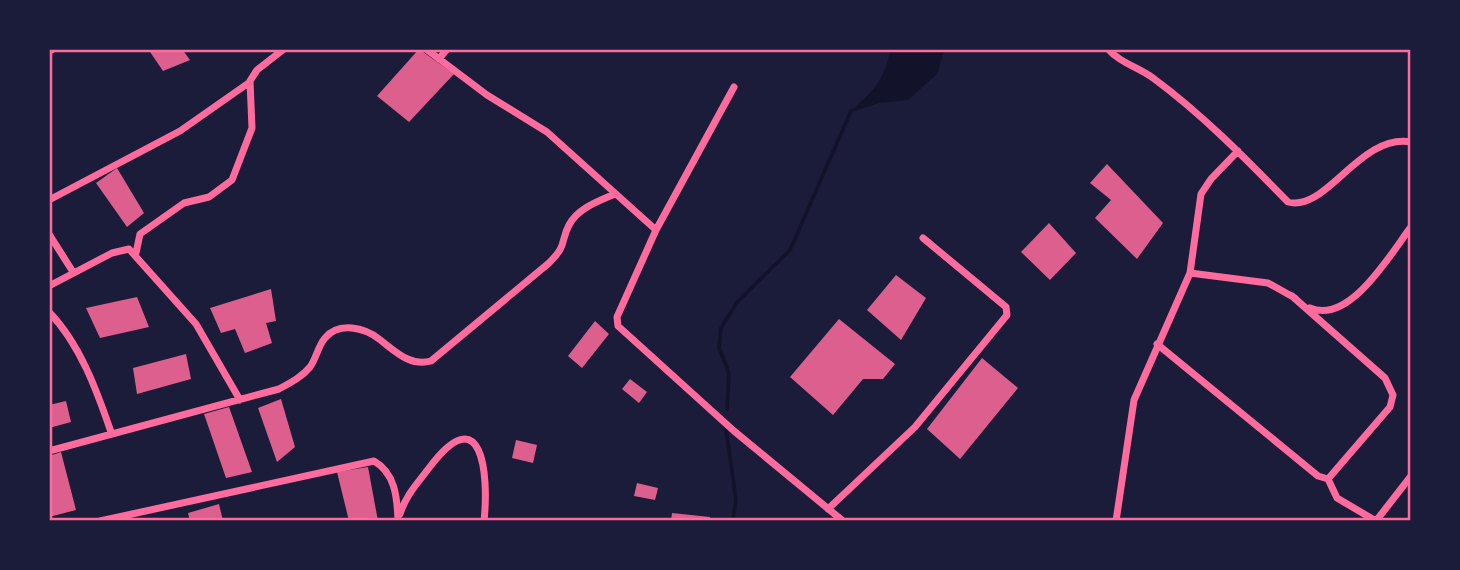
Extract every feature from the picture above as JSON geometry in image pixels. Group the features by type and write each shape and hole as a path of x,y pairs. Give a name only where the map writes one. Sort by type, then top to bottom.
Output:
{"street":[{"path":"49,200 180,131 250,81 257,70 284,49"},
{"path":"426,49 486,95 547,132 656,230"},
{"path":"439,59 447,49"},
{"path":"1108,49 1115,57 1152,77 1238,151 1288,202 1299,205 1311,200 1379,146 1400,141 1411,142"},
{"path":"136,253 140,234 184,203 209,197 232,180 252,128 250,81"},
{"path":"734,87 656,230 617,317 618,326 734,431 843,521"},
{"path":"1116,521 1133,400 1190,273 1201,194 1211,179 1238,151"},
{"path":"49,451 111,432 279,389 301,376 310,367 326,337 342,329 357,327 370,331 411,361 420,364 431,361 550,263 565,245 569,224 584,208 615,194"},
{"path":"1190,273 1268,283 1313,310 1338,309 1365,287 1411,227"},
{"path":"49,234 73,272"},
{"path":"828,509 915,426 1007,315 1006,307 986,288 923,238"},
{"path":"49,286 122,249 136,253 201,331 240,400"},
{"path":"1292,296 1385,378 1394,396 1390,407 1328,479"},
{"path":"49,312 72,342 96,389 111,432"},
{"path":"1157,344 1318,477 1328,479"},
{"path":"398,520 405,496 444,447 460,438 468,438 477,444 483,456 486,494 484,521"},
{"path":"100,521 374,461 386,468 396,494 398,520"},
{"path":"1328,479 1338,498 1376,521 1411,476"}],"shaded area":[{"path":"891,49 944,51 937,74 908,100 879,103 848,113 876,85 885,70"}],"building":[{"path":"148,49 182,49 190,60 163,71"},
{"path":"419,49 454,74 409,122 377,96"},
{"path":"1107,164 1163,223 1137,259 1095,218 1111,200 1090,183"},
{"path":"117,168 144,213 127,227 96,183"},
{"path":"1049,223 1076,253 1050,280 1021,252"},
{"path":"896,275 926,298 901,340 867,310"},
{"path":"271,289 276,321 266,323 272,343 245,353 235,329 221,333 210,308"},
{"path":"137,297 149,327 100,338 86,308"},
{"path":"839,319 895,364 883,379 863,379 833,415 790,377"},
{"path":"595,321 609,334 582,368 568,356"},
{"path":"186,354 191,379 137,394 133,368"},
{"path":"982,358 1018,388 960,459 927,429"},
{"path":"630,379 647,392 639,403 622,389"},
{"path":"281,399 295,447 277,462 258,408"},
{"path":"66,401 71,422 49,428 49,405"},
{"path":"229,407 252,472 226,478 204,414"},
{"path":"516,440 537,445 533,463 512,458"},
{"path":"61,452 76,510 49,517 49,456"},
{"path":"368,467 378,521 349,521 337,472"},
{"path":"637,483 658,488 655,500 634,496"},
{"path":"219,504 223,521 190,521 188,513"},
{"path":"672,513 710,517 710,521 671,521"}],"waterway":[{"path":"727,409 729,373 719,348 721,328 737,302 790,250 851,111"},
{"path":"726,429 736,499 733,521"}]}
